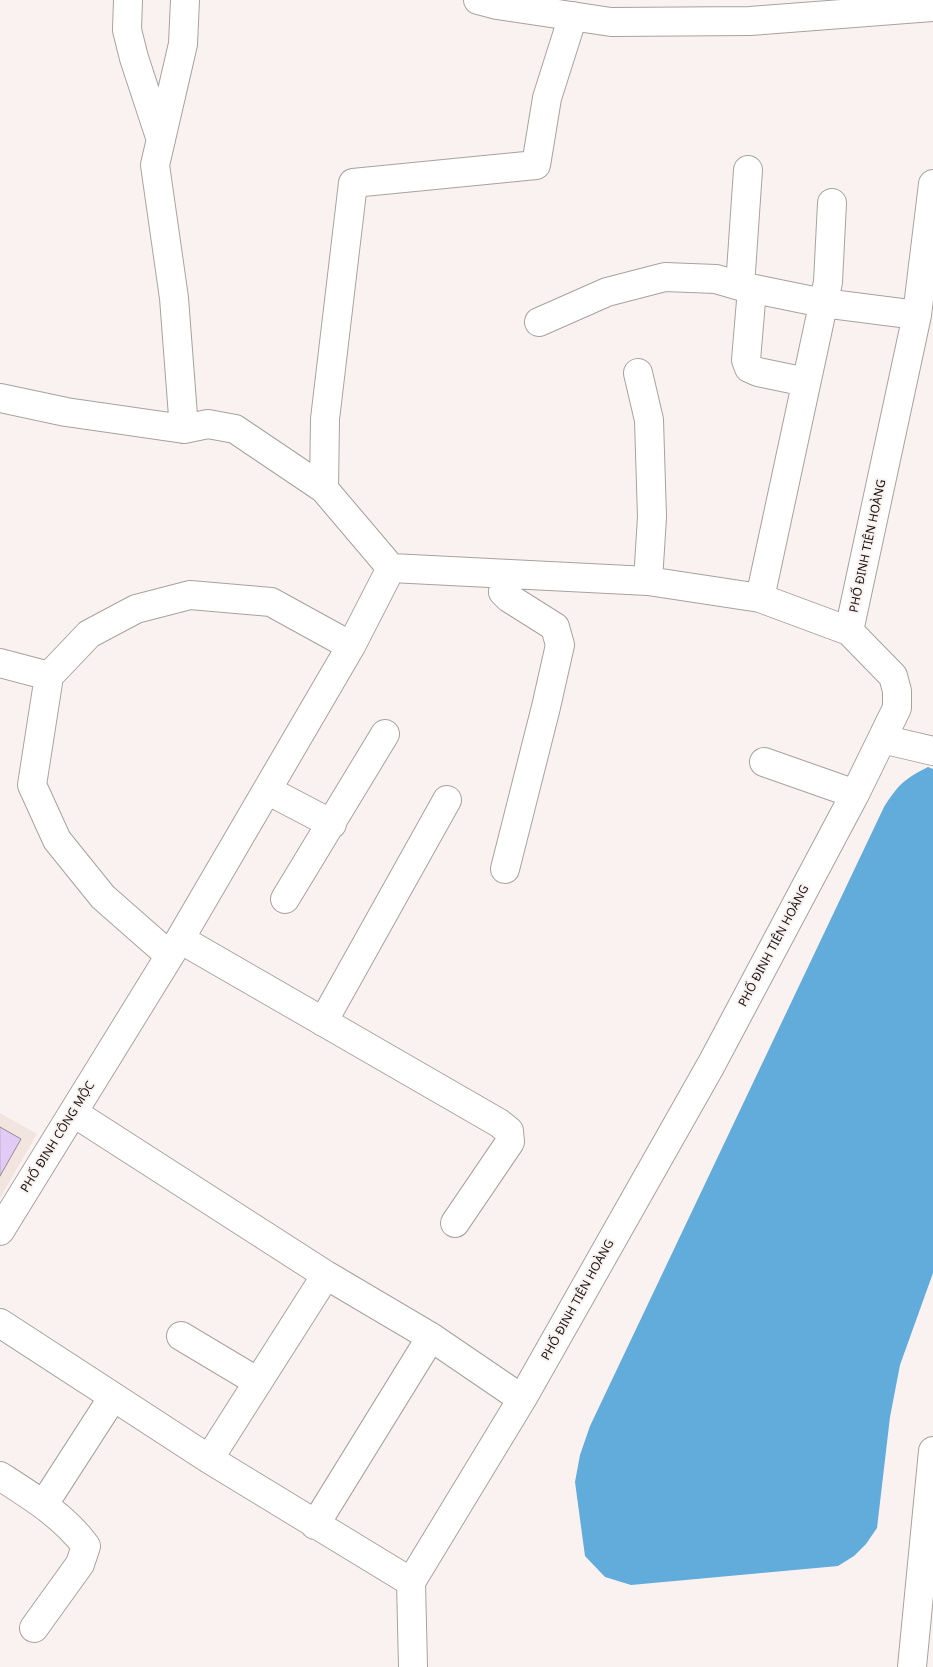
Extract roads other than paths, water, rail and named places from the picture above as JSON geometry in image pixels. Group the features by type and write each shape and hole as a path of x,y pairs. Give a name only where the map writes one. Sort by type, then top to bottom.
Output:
{"street":[{"path":"128,0 128,30 134,58 161,140"},
{"path":"184,430 174,298 156,165 183,44 185,0"},
{"path":"478,0 497,5 573,16 611,11 750,21 933,7"},
{"path":"324,489 325,419 353,182 536,165 547,98 573,16"},
{"path":"748,170 746,288 746,360 748,368 758,372 806,382"},
{"name":"PHỐ ĐINH TIÊN HOÀNG","path":"411,1582 522,1400 711,1065 855,794 897,708 897,691 893,676 850,631 917,315 933,184"},
{"path":"760,598 828,282 832,203"},
{"path":"539,322 607,292 664,277 716,279 746,288 824,303 917,315"},
{"path":"638,372 649,420 652,516 648,581"},
{"path":"0,398 66,412 184,430 208,424 235,429 324,489 391,568 648,581 760,598 850,631"},
{"name":"PHỐ ĐINH CÔNG MỘC","path":"0,1231 74,1113 351,646 391,568"},
{"path":"504,869 560,645 555,627 509,598 503,592 506,574"},
{"path":"351,646 271,602 190,595 136,609 90,634 50,676 32,785 57,840 103,897 174,946 323,1022 499,1123 509,1131 510,1142 455,1223"},
{"path":"0,663 50,676"},
{"path":"285,899 385,734"},
{"path":"882,740 933,752"},
{"path":"764,762 855,794"},
{"path":"266,790 332,824"},
{"path":"323,1022 447,800"},
{"path":"74,1113 326,1275 431,1337 522,1400"},
{"path":"209,1459 326,1275"},
{"path":"0,1323 209,1459 411,1582 413,1667"},
{"path":"181,1336 258,1382"},
{"path":"315,1524 431,1337"},
{"path":"44,1504 113,1397"},
{"path":"912,1667 933,1451"},
{"path":"0,1476 44,1504 76,1532 86,1546 80,1564 34,1628"}],"water":[{"path":"928,767 933,769 933,1273 900,1365 890,1417 877,1528 866,1544 854,1556 838,1566 631,1585 605,1577 585,1556 575,1482 580,1455 590,1426 884,807 902,783"}]}
